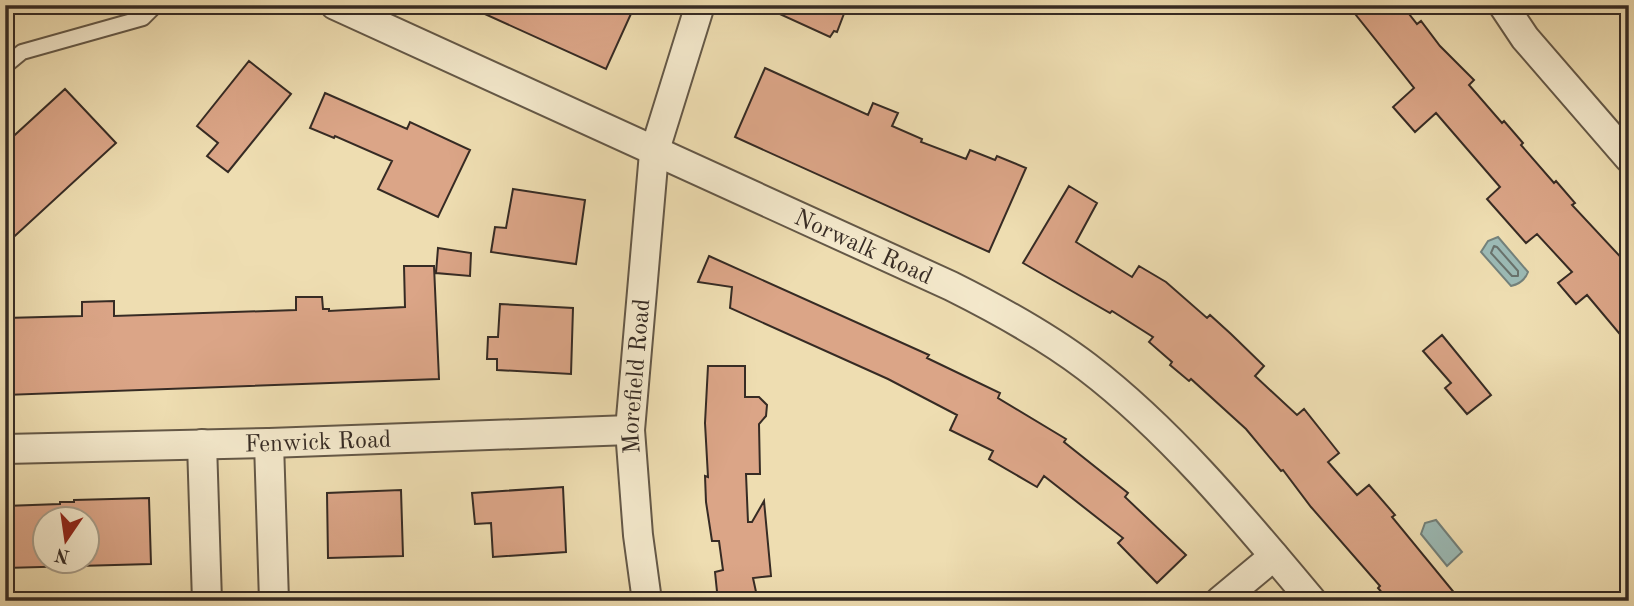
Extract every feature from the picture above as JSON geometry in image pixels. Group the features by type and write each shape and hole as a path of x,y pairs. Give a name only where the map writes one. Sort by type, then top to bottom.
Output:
{"street":[{"name":"Norwalk Road","path":"334,5 951,286 1030,328 1089,369 1200,471 1312,601"},
{"name":"Morefield Road","path":"647,601 638,535 631,430 654,153 700,5"},
{"path":"1503,5 1525,38 1629,158"},
{"name":"Fenwick Road","path":"5,449 631,430"},
{"path":"269,443 274,601"},
{"path":"202,444 207,601"},
{"path":"1220,601 1274,556"}],"lane":[{"path":"5,66 22,51 143,18 156,5"}],"water":[{"path":"1498,237 1528,272 1520,283 1511,286 1481,252 1488,241"},
{"path":"1436,520 1462,552 1447,566 1421,534 1425,523"}],"building":[{"path":"465,5 635,5 606,69"},
{"path":"760,5 833,5 845,11 837,32 834,31 830,37"},
{"path":"1348,5 1402,5 1417,24 1421,21 1440,46 1474,80 1469,85 1502,123 1504,121 1523,143 1521,145 1575,203 1572,205 1629,266 1629,345 1587,295 1576,304 1558,283 1572,272 1537,234 1526,243 1487,199 1500,187 1436,113 1415,132 1393,107 1414,88"},
{"path":"249,61 291,94 228,172 207,156 218,143 197,126"},
{"path":"765,68 868,115 873,103 898,113 892,126 922,139 921,142 966,159 970,150 995,160 997,156 1026,168 989,252 735,137"},
{"path":"65,89 116,143 5,245 5,144"},
{"path":"325,93 407,129 410,122 470,150 438,217 378,189 392,161 310,128"},
{"path":"1069,186 1097,203 1076,242 1132,277 1139,266 1166,282 1207,318 1210,315 1231,334 1264,366 1255,376 1297,415 1304,409 1339,453 1328,462 1357,495 1369,485 1461,601 1389,601 1378,588 1380,586 1311,507 1283,470 1281,471 1246,429 1191,379 1189,381 1170,365 1172,362 1149,342 1153,337 1112,311 1110,313 1023,263"},
{"path":"513,189 585,200 576,264 491,252 495,227 506,228"},
{"path":"438,248 471,253 470,276 436,273"},
{"path":"709,256 929,355 927,358 1000,393 998,398 1066,439 1064,442 1128,493 1125,497 1186,555 1157,583 1118,543 1123,538 1044,476 1037,487 989,459 993,451 950,430 957,415 888,379 730,308 732,287 698,282"},
{"path":"404,266 434,266 439,379 5,395 5,318 82,316 82,302 114,301 114,316 296,310 296,297 322,297 323,309 329,311 405,307"},
{"path":"500,304 573,308 571,374 497,370 497,359 487,359 488,337 498,337"},
{"path":"1442,335 1491,395 1467,414 1445,388 1451,383 1423,351"},
{"path":"708,366 745,366 745,397 759,397 767,405 766,416 759,424 760,474 746,474 748,522 752,522 764,501 771,576 753,578 758,601 718,601 715,572 723,570 719,541 712,541 706,502 705,476 708,477 705,423"},
{"path":"563,487 566,552 493,557 491,523 475,524 472,493"},
{"path":"401,490 403,556 328,558 327,493"},
{"path":"149,498 151,564 102,565 102,504 60,504"},
{"path":"32,505 32,567 5,568 5,506"}]}
